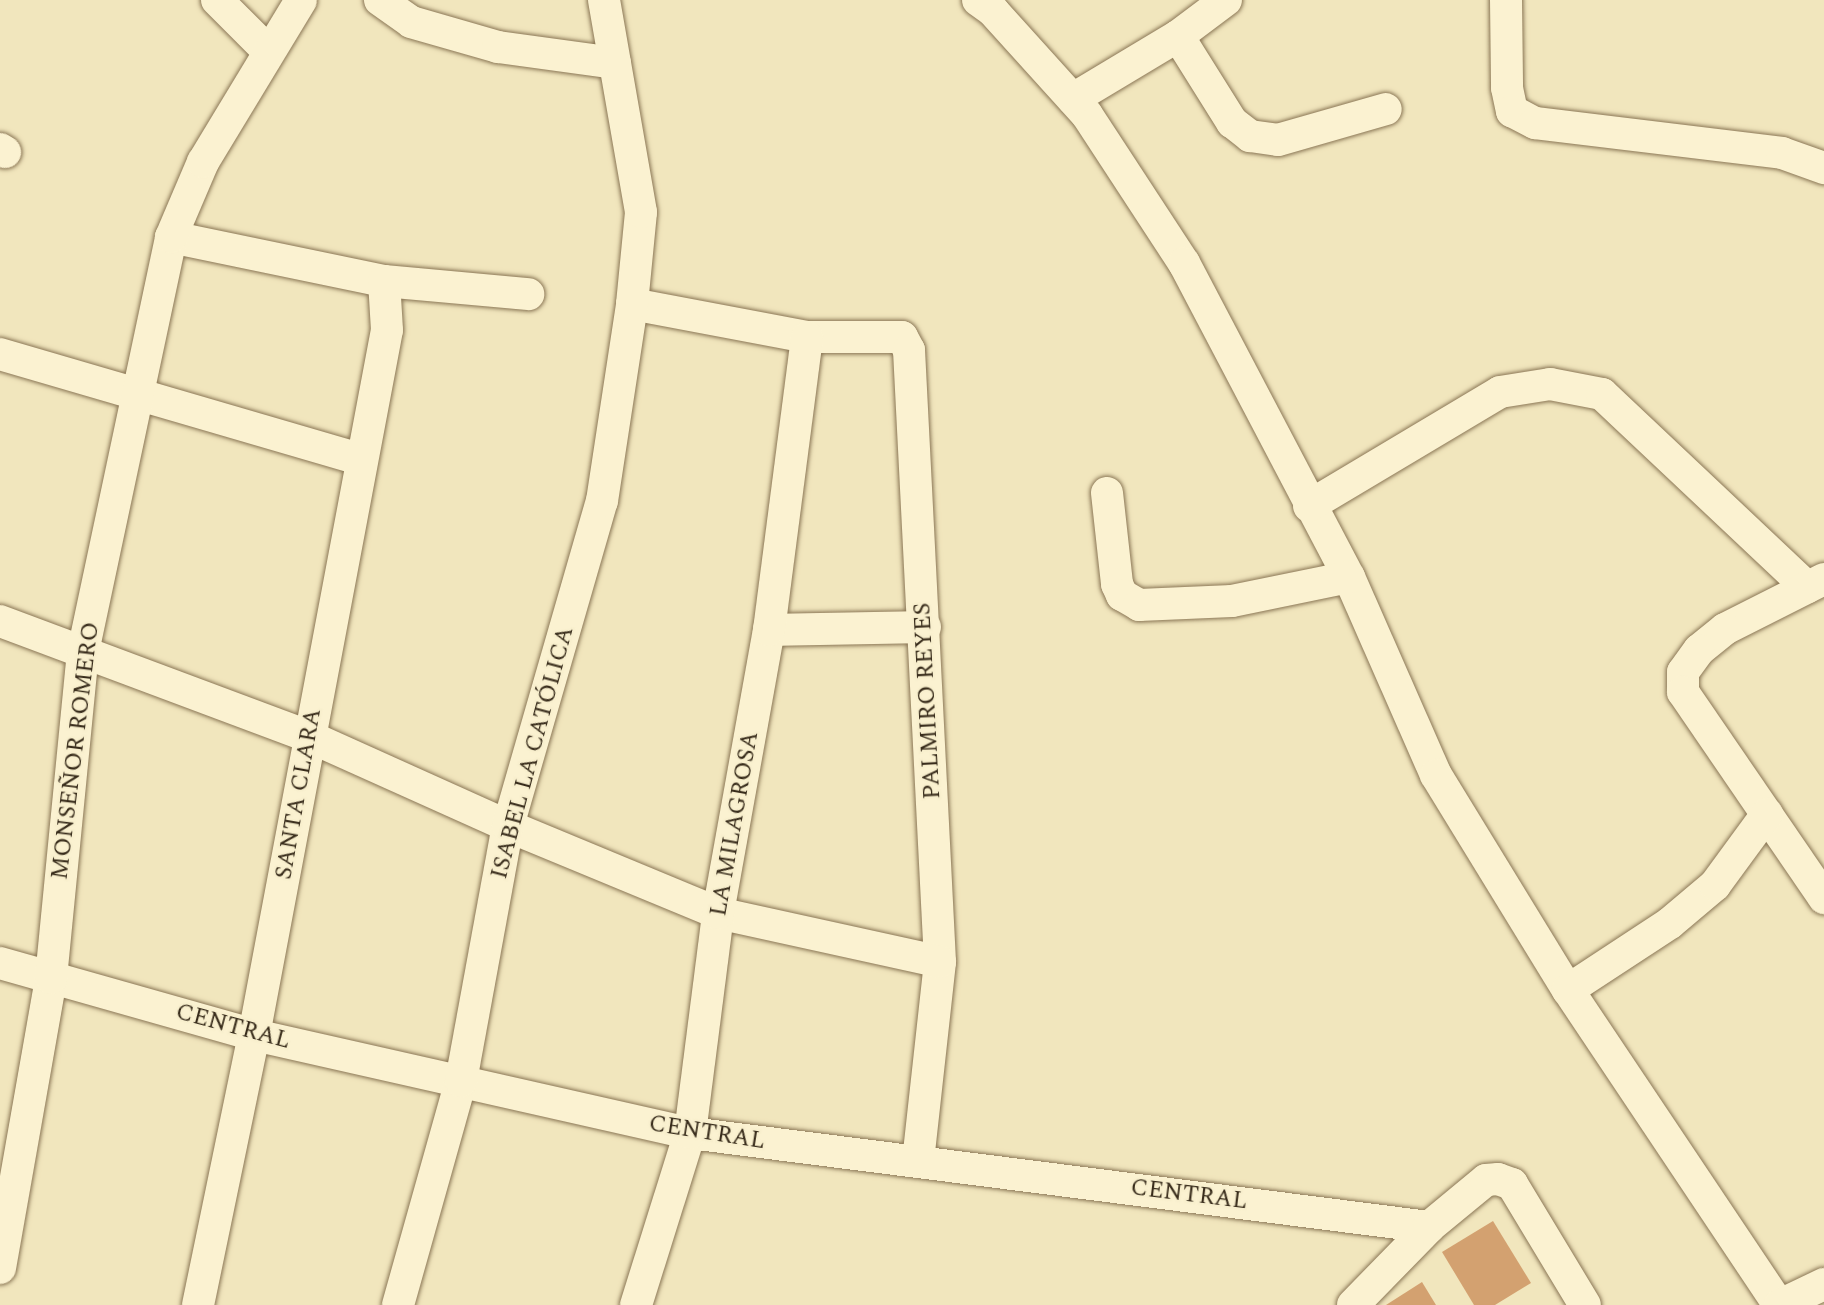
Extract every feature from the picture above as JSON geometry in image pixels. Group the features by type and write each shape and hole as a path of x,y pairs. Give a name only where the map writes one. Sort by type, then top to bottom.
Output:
{"street":[{"path":"217,0 268,51"},
{"name":"MONSEÑOR ROMERO","path":"0,1268 5,1208 51,978 83,652 171,237 203,162 268,51 301,0"},
{"path":"380,0 411,22 498,47 615,63"},
{"name":"ISABEL LA CATÓLICA","path":"398,1305 461,1081 508,826 602,501 632,304 641,212 632,141 604,0"},
{"path":"978,0 993,11 1073,99 1184,263 1309,506 1349,578 1436,775 1568,990 1779,1305 1824,1284"},
{"path":"1073,99 1178,36 1226,0"},
{"path":"1506,0 1507,88 1512,111 1535,123 1782,153 1824,168"},
{"path":"1178,36 1232,122 1250,136 1278,140 1386,109"},
{"path":"171,237 384,281 528,294"},
{"name":"SANTA CLARA","path":"198,1305 254,1035 359,459 387,330 384,281"},
{"path":"632,304 807,337"},
{"name":"PALMIRO REYES","path":"807,337 902,337 909,350 913,480 925,627 940,962 918,1160"},
{"name":"LA MILAGROSA","path":"636,1305 690,1133 718,913 769,630 807,337"},
{"path":"0,354 359,459"},
{"path":"1309,506 1500,392 1550,384 1602,394 1816,583 1725,629 1699,650 1683,672 1683,692 1824,898"},
{"path":"1107,493 1117,584 1122,595 1139,605 1232,601 1349,578"},
{"path":"0,621 310,737 508,826 718,913 940,962"},
{"path":"769,630 925,627"},
{"path":"1568,990 1670,923 1715,885 1767,814"},
{"name":"CENTRAL","path":"0,963 254,1035 690,1133 918,1160 1429,1227"},
{"path":"1353,1305 1429,1227 1486,1180 1498,1179 1512,1184 1585,1305"}],"building":[{"path":"1493,1221 1531,1283 1495,1305 1474,1305 1442,1252"},
{"path":"1422,1282 1436,1305 1386,1305"}]}
